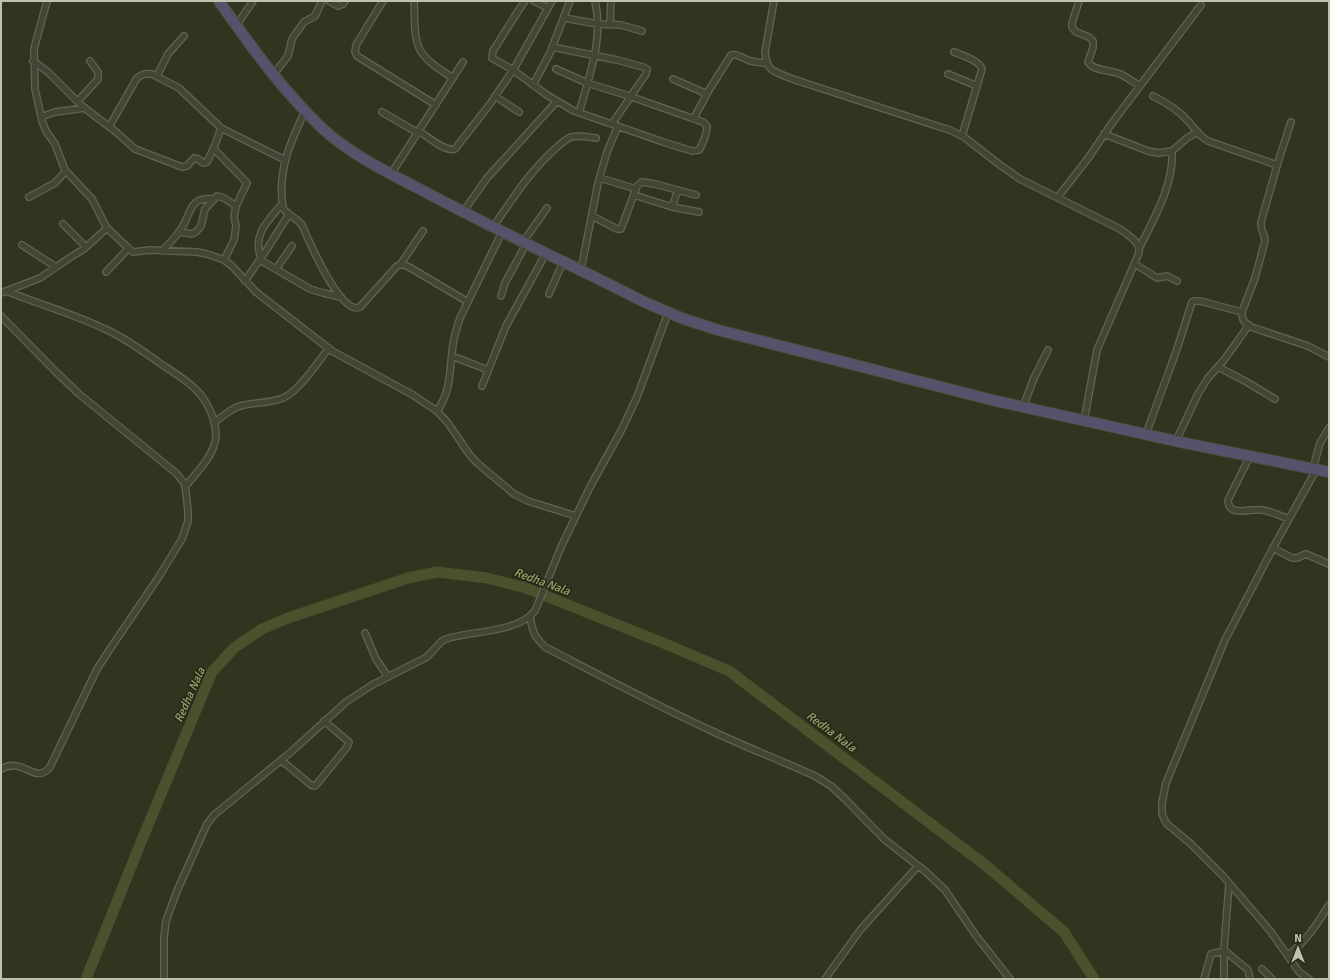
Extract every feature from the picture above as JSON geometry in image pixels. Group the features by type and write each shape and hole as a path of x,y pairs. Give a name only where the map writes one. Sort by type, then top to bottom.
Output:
{"highway":[{"path":"219,1 273,75 305,111 323,129 360,156 463,212 668,313 700,324 768,343 1023,407 1176,441 1329,472"}],"street":[{"path":"47,1 34,49 33,61 35,89 44,127 55,144 62,166 92,199 107,228 128,249 136,252 150,250 197,252 212,255 224,260 264,298 329,348 413,395 437,411 448,423 476,462 514,494 528,501 576,516"},
{"path":"236,26 253,1"},
{"path":"273,75 288,56 292,39 303,24 314,16 322,1"},
{"path":"329,1 338,6 343,4 345,1"},
{"path":"383,1 356,45 355,52 357,56 436,105"},
{"path":"414,1 416,35 420,49 433,63 453,78"},
{"path":"525,1 492,54 492,58 513,70 557,101 579,113 666,143 696,151 702,146 707,126 703,122 631,96 587,83 556,69"},
{"path":"534,1 548,8"},
{"path":"382,112 446,149 455,149 496,96 527,48 552,1"},
{"path":"533,85 552,47 570,1"},
{"path":"579,113 594,56 598,24 595,1"},
{"path":"610,24 611,1"},
{"path":"774,1 765,52 767,63 771,69 778,73 937,126 962,136 1011,173 1120,229 1136,241 1139,249"},
{"path":"1072,1 1079,2 1072,27 1076,32 1089,37 1093,41 1093,48 1088,62 1090,65 1126,76 1140,86"},
{"path":"1058,197 1201,5"},
{"path":"564,18 598,24 621,25 642,30"},
{"path":"157,76 168,54 184,36"},
{"path":"552,47 617,60 647,69 646,74 631,96 615,125 600,178 581,270"},
{"path":"954,52 977,62 982,66 982,72 962,136"},
{"path":"694,118 731,55 738,55 756,62 767,63"},
{"path":"33,61 48,72 85,108 135,149 182,167 187,166 194,158 203,163 207,162 214,149 221,128"},
{"path":"78,101 98,79 98,72 90,61"},
{"path":"391,174 463,62"},
{"path":"109,127 137,78 148,73 157,76 179,88 221,128 285,160"},
{"path":"948,74 977,86"},
{"path":"672,79 707,94"},
{"path":"496,96 518,112"},
{"path":"1153,96 1179,112 1208,141 1277,165"},
{"path":"463,212 484,183 557,101"},
{"path":"41,117 61,111 85,108"},
{"path":"305,111 293,137 285,160 282,204 285,211 302,225 319,264 332,286 341,297 351,307 360,307 396,267 400,265 423,231"},
{"path":"1291,122 1261,222 1261,230 1265,238 1263,249 1255,278 1242,312 1243,320 1249,326 1308,346 1329,357"},
{"path":"1104,134 1148,151 1158,153 1172,150 1187,138 1198,132"},
{"path":"437,411 446,395 450,380 452,356 457,328 498,229 530,174 543,160 566,140 581,136 596,138"},
{"path":"214,149 247,183 236,206 234,218 236,234 224,260"},
{"path":"1084,421 1097,350 1135,264 1139,249 1169,181 1172,166 1172,150"},
{"path":"29,197 55,183 66,171"},
{"path":"600,178 672,207 699,212"},
{"path":"592,216 617,229 621,229 639,184 647,182 696,195"},
{"path":"672,207 678,190"},
{"path":"179,232 192,234 196,232 201,226 205,210 216,196 220,196 236,206"},
{"path":"162,251 179,232 191,207 200,200 213,199"},
{"path":"282,204 265,224 259,235 258,247 261,259 310,289 341,297"},
{"path":"502,296 505,283 525,243 547,208"},
{"path":"245,281 261,259 289,214"},
{"path":"63,224 86,247"},
{"path":"3,292 40,278 86,247 107,228"},
{"path":"22,245 56,267"},
{"path":"276,269 292,246"},
{"path":"106,272 128,249"},
{"path":"482,386 506,326 546,253"},
{"path":"549,294 563,262"},
{"path":"1135,264 1157,278 1167,276 1177,281"},
{"path":"400,265 409,266 468,302"},
{"path":"3,292 106,329 136,347 201,394 214,423 215,441 210,454 185,487"},
{"path":"1146,434 1176,352 1192,302 1196,300 1242,312"},
{"path":"164,979 164,937 166,921 177,891 207,824 214,815 281,760 346,702 359,693 427,657 442,641 446,639 505,628 530,617 535,612 561,547 634,403 668,313"},
{"path":"1,316 74,390 176,473 182,480 185,487 188,510 188,521 182,539 158,578 97,669 50,767 43,773 38,774 19,766 12,765 1,769"},
{"path":"1176,441 1198,394 1208,378 1249,326"},
{"path":"214,423 237,407 270,402 284,398 298,386 329,348"},
{"path":"1023,407 1034,378 1048,350"},
{"path":"452,356 488,370"},
{"path":"1218,367 1275,399"},
{"path":"1309,979 1299,972 1271,932 1223,876 1191,844 1167,824 1162,813 1162,803 1166,783 1225,640 1315,469 1320,443 1329,428"},
{"path":"1250,456 1228,500 1229,507 1236,512 1264,510 1289,520"},
{"path":"1273,548 1292,558 1297,558 1306,554 1329,564"},
{"path":"530,617 532,631 545,647 688,720 815,776 830,786 846,799 884,839 945,890 986,949 1010,979"},
{"path":"365,633 376,659 388,677"},
{"path":"281,760 312,785 316,785 347,747 349,742 324,721"},
{"path":"824,979 861,929 918,866"},
{"path":"1224,979 1224,950 1229,884"},
{"path":"1288,955 1304,942 1329,905"},
{"path":"1204,979 1211,954 1224,950"},
{"path":"1224,950 1248,970 1250,979"},
{"path":"1262,969 1272,979"}],"waterway":[{"name":"Redha Nala","path":"86,979 212,672 234,648 262,629 288,618 408,578 437,572 487,578 526,588 729,671 984,864 1064,932 1094,979"}]}
